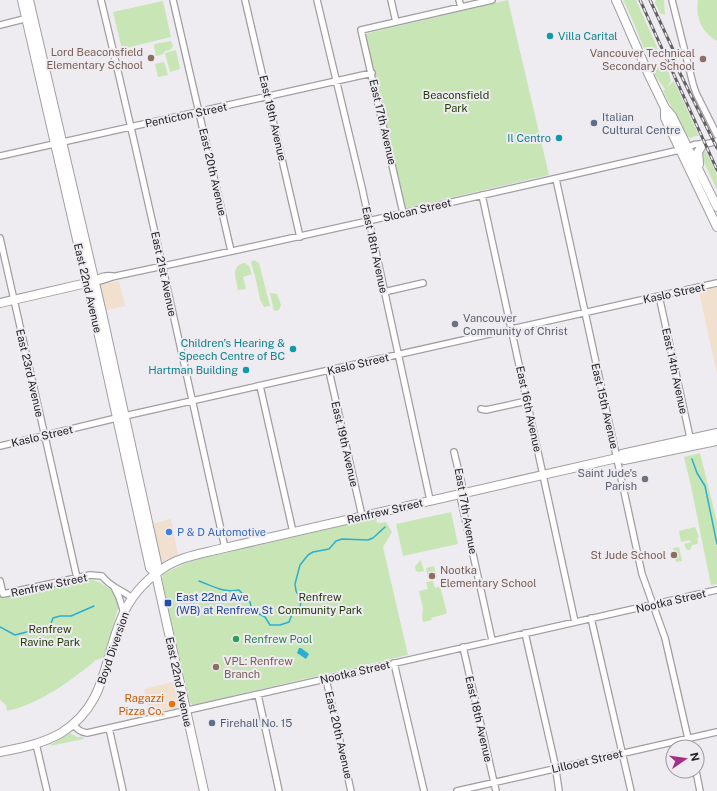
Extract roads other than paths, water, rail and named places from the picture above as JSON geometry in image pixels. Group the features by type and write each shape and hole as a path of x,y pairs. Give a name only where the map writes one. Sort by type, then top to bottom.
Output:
{"street":[{"name":"East 22nd Avenue","path":"22,0 29,18 59,142 121,417 157,563 156,574 204,791"},
{"name":"East 22nd Avenue","path":"29,0 29,18"},
{"name":"East 21st Avenue","path":"101,0 163,266 225,548"},
{"name":"East 20th Avenue","path":"172,0 232,251"},
{"name":"East 19th Avenue","path":"245,0 300,236"},
{"name":"East 18th Avenue","path":"317,0 369,221 430,500"},
{"path":"391,0 396,22 492,0"},
{"path":"460,0 461,7"},
{"path":"616,0 665,108 672,116 717,207"},
{"path":"672,0 692,84 717,135"},
{"path":"0,24 29,18"},
{"name":"East 17th Avenue","path":"396,22 362,30 403,213"},
{"name":"Penticton Street","path":"0,156 372,73"},
{"path":"665,108 665,118 717,227"},
{"name":"Slocan Street","path":"0,303 556,179 688,148 693,144 703,144 717,141"},
{"path":"703,144 699,149 698,156 704,180"},
{"name":"East 15th Avenue","path":"556,179 642,574 665,638 688,739"},
{"name":"East 16th Avenue","path":"482,195 575,622"},
{"name":"East 23rd Avenue","path":"0,238 77,578"},
{"path":"384,292 422,283"},
{"name":"Kaslo Street","path":"0,446 121,417 717,283"},
{"name":"East 14th Avenue","path":"659,296 691,442"},
{"name":"East 19th Avenue","path":"329,371 362,516"},
{"path":"260,386 293,532"},
{"path":"481,409 486,410 527,401"},
{"name":"Renfrew Street","path":"691,442 717,433"},
{"name":"Renfrew Street","path":"156,574 164,568 186,558 225,548 617,458 622,454 691,442 717,441"},
{"name":"East 17th Avenue","path":"454,452 462,483 462,503 492,640"},
{"name":"Boyd Diversion","path":"73,724 90,704 100,687 118,627 132,598 144,583 156,574"},
{"name":"Renfrew Street","path":"0,581 3,594 90,575 102,576 107,583 132,598"},
{"path":"114,587 124,613"},
{"name":"Nootka Street","path":"73,724 82,732 86,733 717,590"},
{"path":"591,618 631,791"},
{"path":"526,633 556,768 559,791"},
{"name":"East 18th Avenue","path":"463,647 496,791"},
{"path":"394,663 424,791"},
{"name":"East 20th Avenue","path":"326,679 352,791"},
{"path":"258,695 279,791"},
{"path":"0,752 36,744 73,724"},
{"path":"108,728 123,791"},
{"name":"Lillooet Street","path":"688,739 717,732"},
{"path":"36,744 47,791"},
{"name":"Lillooet Street","path":"457,791 665,744"},
{"path":"698,779 700,791"}],"water":[{"path":"299,648 309,654 306,659 297,653"}],"waterway":[{"path":"692,459 697,473 705,486 717,544"},
{"path":"199,581 223,590 239,590 250,602 252,610 265,617 270,625 280,625 289,622 293,612 300,608 301,600 296,591 295,584 300,565 308,555 313,552 329,549 336,541 342,539 368,540 373,538 385,527"},
{"path":"0,627 15,635 50,626 53,618 60,616 71,616 94,606"}],"railway":[{"path":"640,0 717,170"},
{"path":"650,0 676,56"},
{"path":"670,53 717,148"}],"place":[{"name":"Villa Carital","path":"550,36"},
{"name":"Lord Beaconsfield Elementary School","path":"151,58"},
{"name":"Vancouver Technical Secondary School","path":"703,59"},
{"name":"Italian Cultural Centre","path":"594,123"},
{"name":"Il Centro","path":"559,138"},
{"name":"Vancouver Community of Christ","path":"455,324"},
{"name":"Children’s Hearing & Speech Centre of BC","path":"293,349"},
{"name":"Hartman Building","path":"246,370"},
{"name":"Saint Jude's Parish","path":"645,479"},
{"name":"P & D Automotive","path":"169,532"},
{"name":"St Jude School","path":"674,555"},
{"name":"Nootka Elementary School","path":"432,576"},
{"name":"East 22nd Ave (WB) at Renfrew St","path":"168,603"},
{"name":"Renfrew Pool","path":"236,639"},
{"name":"VPL: Renfrew Branch","path":"216,667"},
{"name":"Ragazzi Pizza Co.","path":"172,704"},
{"name":"Firehall No. 15","path":"212,723"}],"park label":[{"name":"Beaconsfield Park","path":"456,101"},
{"name":"Renfrew Community Park","path":"320,603"},
{"name":"Renfrew Ravine Park","path":"50,635"}]}
